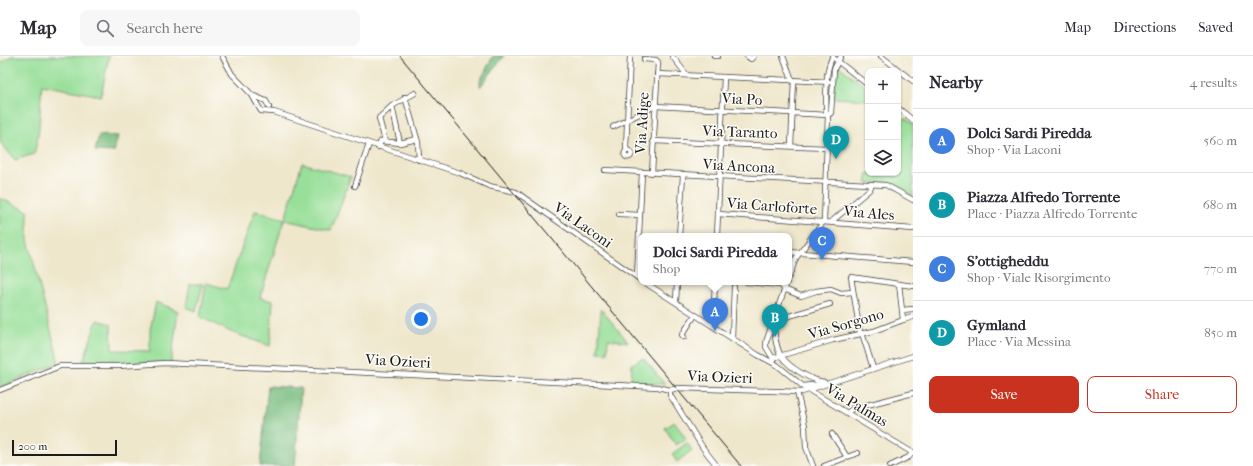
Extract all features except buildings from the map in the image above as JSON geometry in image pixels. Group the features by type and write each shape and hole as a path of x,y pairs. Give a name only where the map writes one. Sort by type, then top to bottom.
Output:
{"street":[{"path":"222,56 232,74 260,102 260,110 268,108"},
{"path":"627,151 630,56"},
{"path":"672,56 687,75"},
{"path":"747,56 751,59 754,56"},
{"path":"783,56 793,80 791,146"},
{"path":"830,82 834,69 841,56"},
{"path":"881,56 913,80"},
{"path":"833,57 865,83"},
{"path":"792,268 796,258 824,221 828,116 831,113 830,82 833,57"},
{"path":"644,58 656,60 658,62 657,74 830,82"},
{"name":"Via Adige","path":"652,173 657,74"},
{"path":"717,233 724,77"},
{"path":"385,141 379,118 392,106 405,97 415,93"},
{"path":"260,102 266,101 268,108 274,112 419,160 416,139 405,97"},
{"path":"392,106 400,143"},
{"path":"613,127 655,106"},
{"name":"Via Po","path":"655,106 828,116"},
{"path":"901,110 913,120"},
{"path":"378,147 381,141 400,143 416,139"},
{"name":"Via Taranto","path":"653,141 827,148"},
{"path":"355,186 369,144"},
{"name":"Via Laconi","path":"419,160 460,173 489,186 511,191 638,278"},
{"name":"Via Ancona","path":"605,170 886,185 913,200"},
{"path":"640,233 642,172"},
{"path":"679,233 683,175"},
{"path":"830,222 869,190 872,185"},
{"path":"619,214 640,215"},
{"name":"Via Carloforte","path":"718,214 824,221"},
{"name":"Via Ales","path":"824,221 913,228"},
{"path":"792,252 913,262"},
{"path":"873,368 861,333 851,277 913,286"},
{"path":"899,284 903,320"},
{"path":"649,285 760,356 777,365 795,380 801,389 806,447 813,466"},
{"path":"676,302 677,285"},
{"path":"712,326 715,285"},
{"path":"781,285 784,289 801,296 816,291 831,289 841,294 853,292"},
{"path":"760,356 766,347 786,285"},
{"path":"732,338 734,287"},
{"path":"774,320 779,320 830,304"},
{"path":"902,310 913,309"},
{"path":"684,337 682,335 696,315"},
{"name":"Via Sorgono","path":"773,358 913,317"},
{"path":"774,320 777,345 781,356 810,379 819,382 824,381 823,384"},
{"path":"766,347 777,365"},
{"path":"801,389 823,384 913,356"},
{"name":"Via Ozieri","path":"0,390 60,366 119,366 166,363 658,386 670,390 686,388 801,389"},
{"path":"801,389 810,390 823,384"},
{"path":"670,390 670,395 703,448 717,466"},
{"name":"Via Palmas","path":"810,390 913,453"},
{"path":"847,413 852,409 913,392"},
{"path":"832,434 847,457"},
{"path":"824,466 858,453"},
{"path":"890,466 909,457 913,453"}],"green space":[{"path":"11,56 109,56 101,96 42,85 39,129 34,154 15,160 0,142 0,64"},
{"path":"493,56 504,56 480,87 480,81"},
{"path":"837,65 865,86 865,100 834,98 835,71"},
{"path":"905,118 913,124 913,197 887,183 866,183 867,176 901,176 901,123"},
{"path":"99,135 118,136 114,152 95,151"},
{"path":"302,163 351,177 331,230 284,220 260,298 273,301 270,346 231,332 200,317 206,283 227,289 255,211 285,219"},
{"path":"0,198 28,211 28,240 59,363 0,387"},
{"path":"190,284 203,284 196,311 186,307"},
{"path":"156,302 178,311 171,363 83,362 97,320 111,324 112,350 150,351 150,330"},
{"path":"601,309 628,342 608,339 607,353 598,352"},
{"path":"643,358 665,384 631,383 632,364"},
{"path":"268,386 301,388 295,466 260,466"},
{"path":"675,422 686,439 676,445 665,428"},
{"path":"687,443 692,450 677,462 672,454"}],"railway":[{"path":"400,56 741,466"}],"place":[{"name":"Gymland","path":"836,159"},
{"name":"S'ottigheddu","path":"822,260"},
{"name":"Dolci Sardi Piredda","path":"715,331"},
{"name":"Piazza Alfredo Torrente","path":"775,337"}]}
